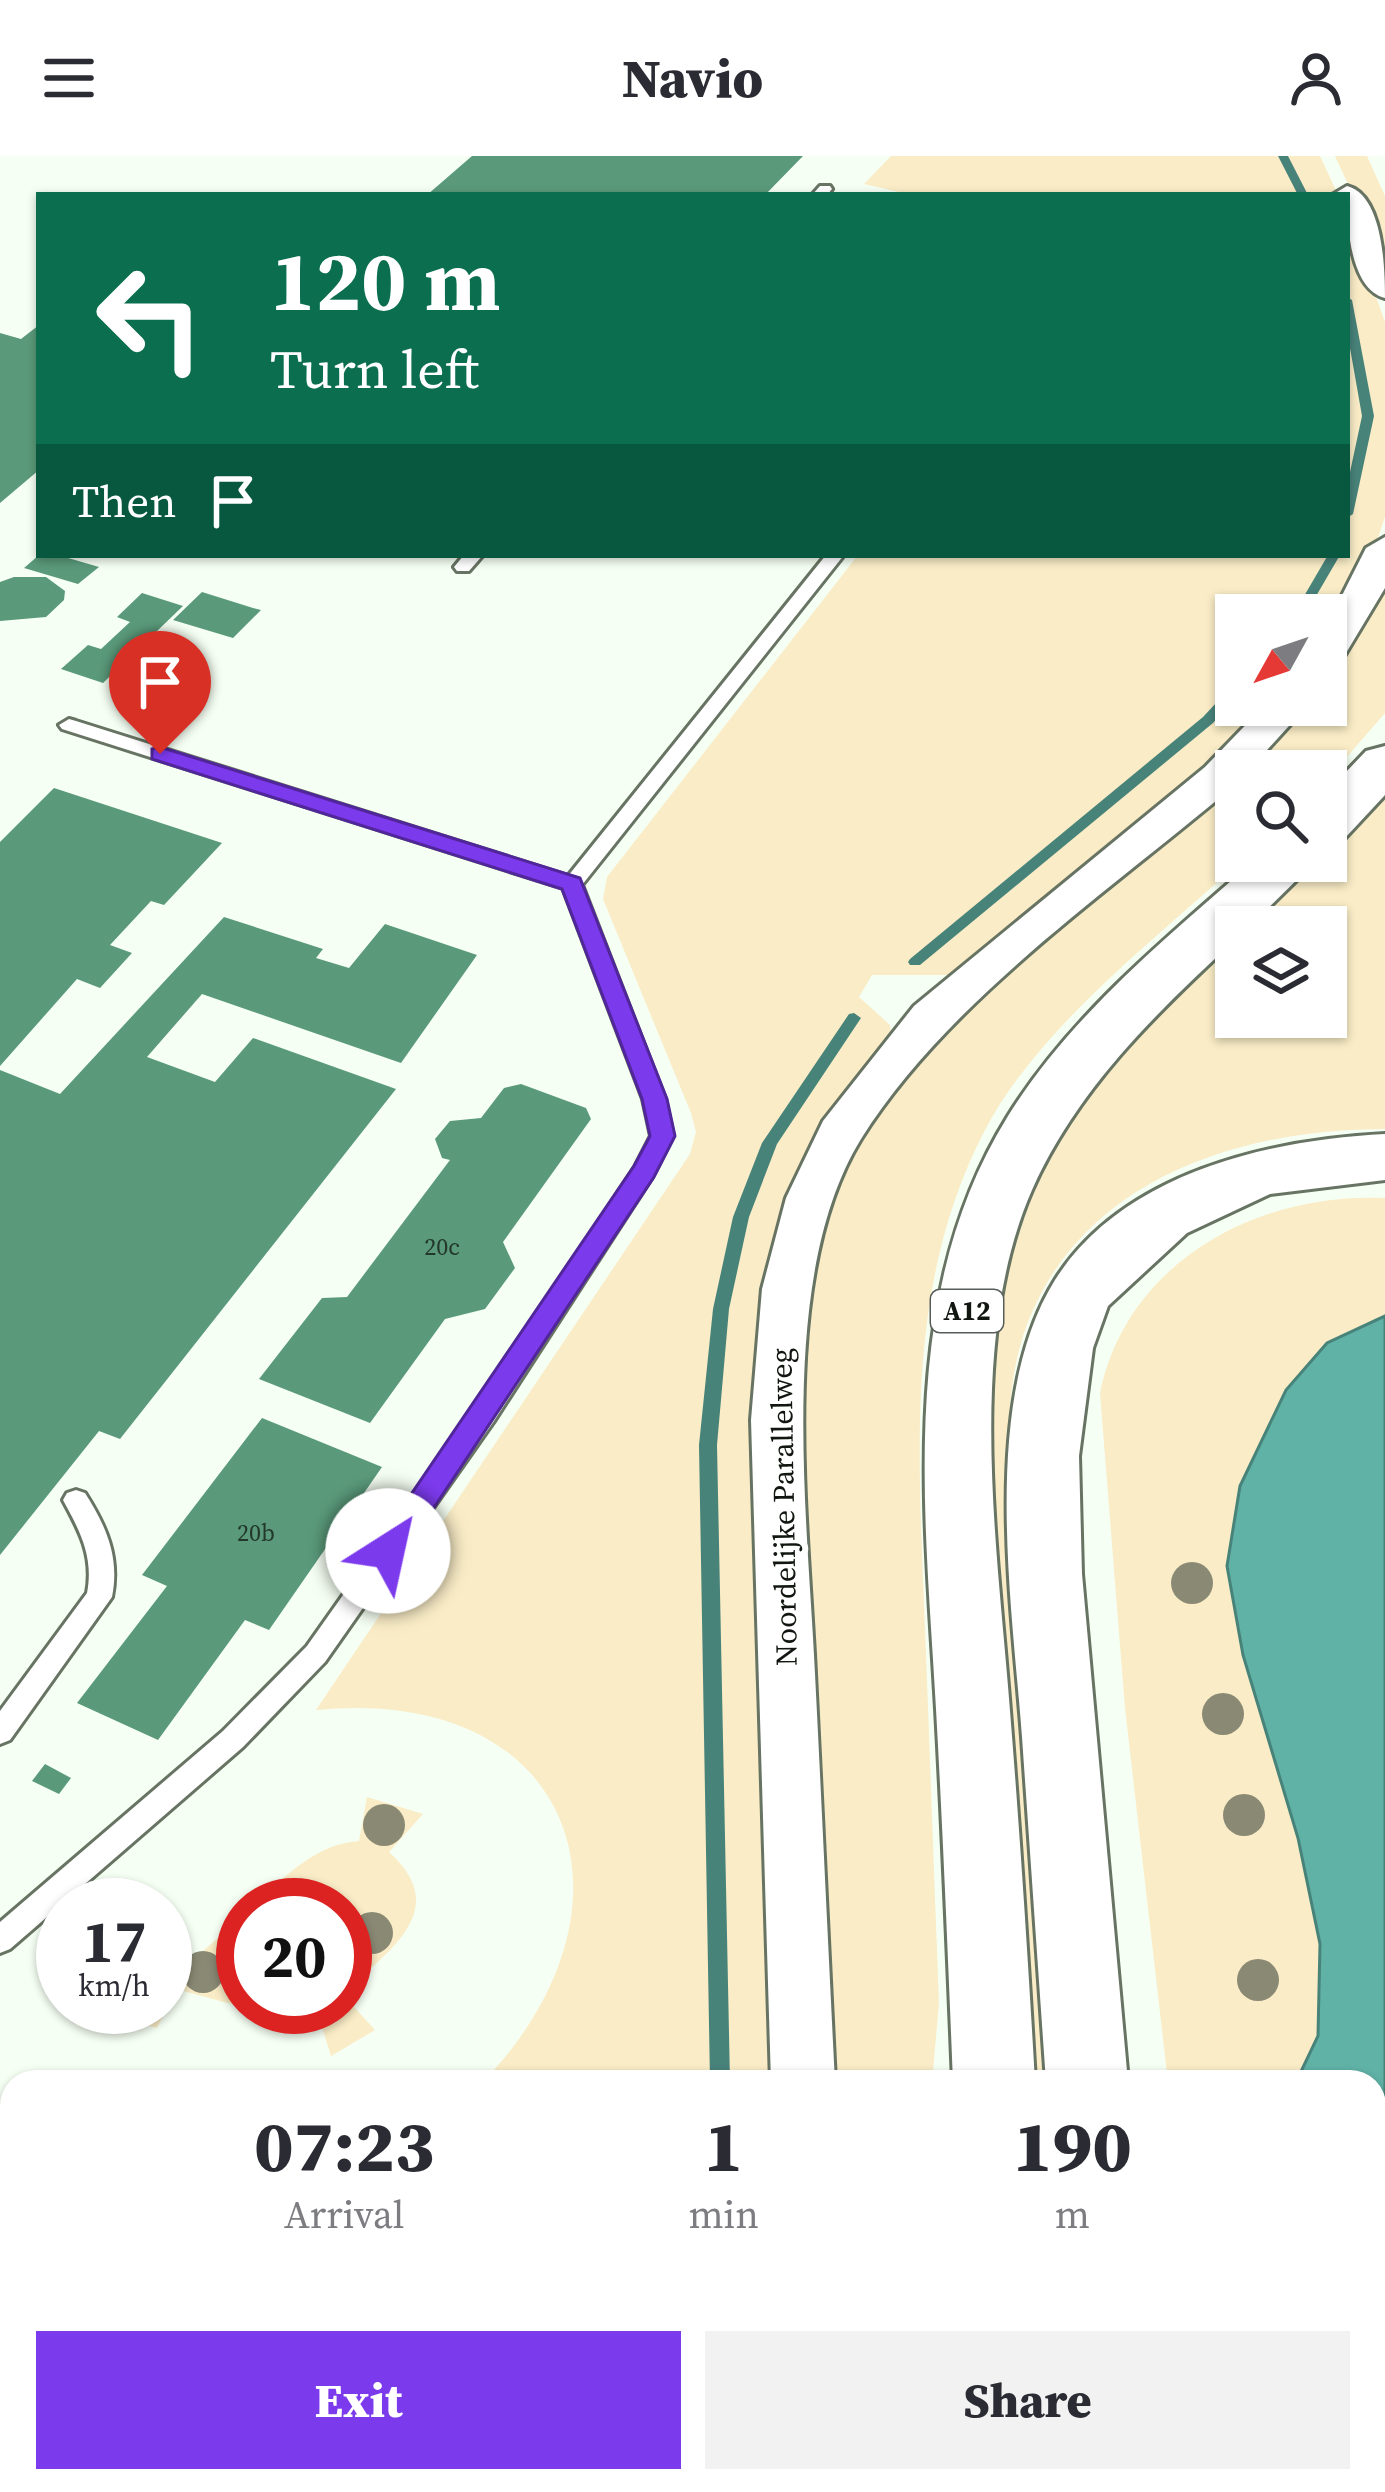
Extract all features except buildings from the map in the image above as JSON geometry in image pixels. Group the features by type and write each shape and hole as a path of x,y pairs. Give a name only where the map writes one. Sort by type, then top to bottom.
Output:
{"highway":[{"path":"1347,804 1385,763"},
{"name":"A12","path":"993,2070 964,1545 962,1379 969,1297 1002,1184 1030,1130 1079,1061 1171,967 1265,882"},
{"path":"1086,2070 1043,1537 1058,1352 1078,1297 1122,1248 1171,1209 1228,1181 1274,1169 1385,1157"}],"street":[{"path":"1350,205 1385,288"},
{"path":"1347,626 1385,548"},
{"name":"Noordelijke Parallelweg","path":"803,2070 777,1420 787,1289 810,1198 840,1133 930,1017 1220,776 1268,726"}],"lane":[{"path":"572,884 834,558"},
{"path":"69,725 572,884"},
{"path":"0,1940 233,1739 316,1654 484,1414 644,1171 662,1136 654,1099 572,884"},
{"path":"0,1732 100,1597 105,1574 102,1554 76,1500"}],"shaded area":[{"path":"891,156 1320,156 1337,192 899,192 864,184"},
{"path":"1335,156 1367,156 1385,196 1385,264"},
{"path":"1350,224 1385,322 1385,517 1370,561 1347,600 1347,594 1215,594 1215,726 1256,726 1232,750 1215,750 1215,765 959,975 872,975 859,997 890,1025 892,1042 798,1195 786,2070 492,2070 535,2014 565,1945 573,1879 560,1820 527,1769 475,1732 404,1711 316,1710 690,1154 696,1132 691,1113 603,899 607,877 856,558 1350,558"},
{"path":"1385,572 1385,713 1347,757 1347,750 1259,750 1281,726 1347,726 1347,634"},
{"path":"1215,791 1217,882 1067,1020 1008,1092 959,1190 940,1250 928,1312 920,1438 939,2003 933,2070 819,2070 793,1568 810,1234 863,1118 964,1002"},
{"path":"1385,791 1385,1129 1273,1140 1168,1174 1121,1202 1080,1238 1047,1283 1023,1336 1012,1390 1007,1481 1047,2070 1020,2070 995,1669 989,1319 1021,1198 1085,1087 1215,955 1215,1038 1347,1038 1347,906 1266,906 1293,882 1347,882 1347,830"},
{"path":"1385,1198 1385,2070 1167,2070 1125,1708 1100,1393 1115,1347 1138,1306 1168,1272 1205,1244 1246,1223 1337,1199"},
{"path":"367,1797 423,1814 389,1852 407,1873 415,1892 415,1911 395,1945 372,1967 372,1878 284,1878 328,1848 359,1841"},
{"path":"216,1939 216,2000 192,1993 192,1961"},
{"path":"324,2034 368,2034 331,2056"}],"water":[{"path":"1385,1316 1385,2070 1302,2070 1318,2036 1320,1944 1298,1838 1243,1655 1227,1566 1240,1486 1286,1390 1327,1343"}],"waterway":[{"path":"1283,156 1301,192"},
{"path":"1350,317 1368,416 1350,500"},
{"path":"1311,594 1332,558"},
{"path":"915,962 1215,712"},
{"path":"720,2070 708,1445 721,1309 741,1217 770,1143 854,1018"}],"route":[{"path":"160,754 572,884 654,1099 662,1136 644,1171 388,1551"}]}
